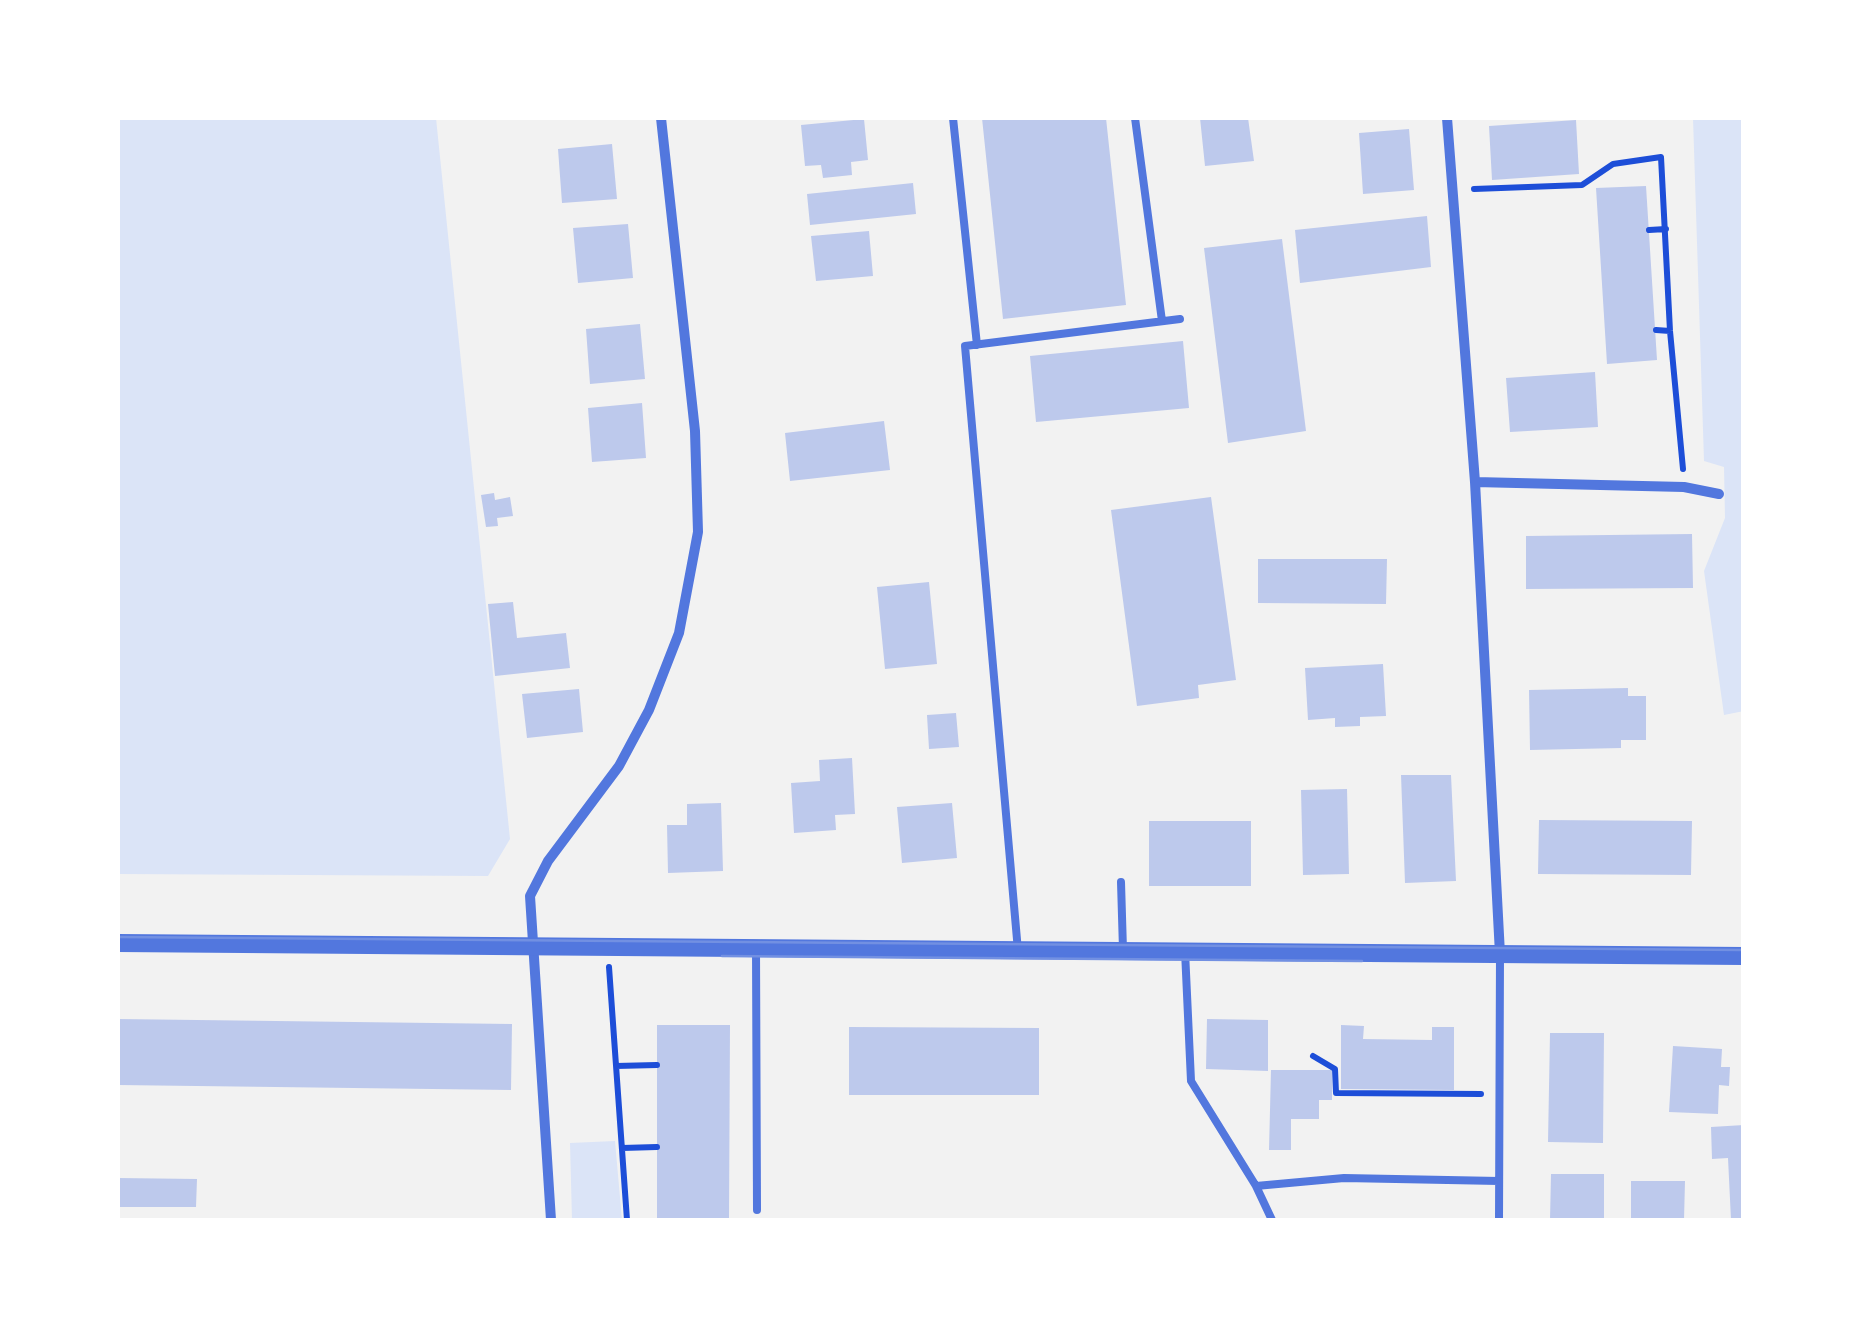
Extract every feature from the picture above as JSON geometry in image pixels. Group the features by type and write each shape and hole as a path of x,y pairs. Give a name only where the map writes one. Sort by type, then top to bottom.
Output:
{"street":[{"path":"550,1220 530,896 548,860 619,766 649,710 679,632 698,532 695,430 661,118"},
{"path":"1447,118 1475,482 1500,954"},
{"path":"1475,482 1684,487 1719,494"},
{"path":"118,943 1744,956"}],"lane":[{"path":"952,118 977,345"},
{"path":"1135,118 1162,322"},
{"path":"1018,951 964,346 1180,319"},
{"path":"1121,882 1122,950"},
{"path":"756,948 758,1210"},
{"path":"1184,951 1191,1081 1256,1186 1272,1220"},
{"path":"1498,1220 1500,954"},
{"path":"1256,1186 1344,1178 1499,1181"}],"path":[{"path":"1452,190 1582,185 1613,164 1660,157 1684,487"},
{"path":"1649,230 1666,229"},
{"path":"1656,330 1670,331"},
{"path":"607,946 627,1220"},
{"path":"1313,1056 1335,1070 1336,1093 1485,1094"},
{"path":"616,1066 658,1065"},
{"path":"622,1148 657,1147"}],"shaded area":[{"path":"118,118 436,118 510,839 488,876 118,874"},
{"path":"1693,118 1743,118 1744,711 1724,715 1704,571 1725,518 1724,467 1704,461"},
{"path":"615,1141 622,1220 572,1220 570,1143"}],"building":[{"path":"982,118 1106,118 1126,305 1003,319"},
{"path":"1200,118 1248,118 1254,161 1205,166"},
{"path":"864,119 868,160 851,162 852,175 823,178 821,165 805,166 801,125"},
{"path":"1576,120 1579,174 1492,180 1489,126"},
{"path":"1409,129 1414,190 1363,194 1359,133"},
{"path":"612,144 617,199 562,203 558,149"},
{"path":"913,183 916,214 810,225 807,194"},
{"path":"1646,186 1657,360 1607,364 1596,188"},
{"path":"1427,216 1431,267 1300,283 1295,230"},
{"path":"628,224 633,278 578,283 573,228"},
{"path":"869,231 873,276 816,281 811,236"},
{"path":"1282,239 1306,431 1228,443 1204,248"},
{"path":"640,324 645,379 590,384 586,329"},
{"path":"1183,341 1189,408 1036,422 1030,356"},
{"path":"1595,372 1598,427 1510,432 1506,378"},
{"path":"642,403 646,458 592,462 588,408"},
{"path":"884,421 890,470 790,481 785,433"},
{"path":"494,493 495,500 510,497 513,516 497,518 498,526 486,527 481,495"},
{"path":"1211,497 1236,680 1198,685 1199,698 1137,706 1111,510"},
{"path":"1692,534 1693,588 1526,589 1526,536"},
{"path":"1258,559 1387,559 1386,604 1258,603"},
{"path":"929,582 937,664 885,669 877,587"},
{"path":"513,602 517,638 566,633 570,668 495,676 488,604"},
{"path":"1383,664 1386,716 1360,717 1360,726 1335,727 1335,718 1308,720 1305,668"},
{"path":"1628,688 1628,696 1646,696 1646,740 1621,740 1621,748 1530,750 1529,690"},
{"path":"579,689 583,732 527,738 522,694"},
{"path":"956,713 959,747 929,749 927,715"},
{"path":"852,758 855,814 835,815 836,830 794,833 791,783 820,781 819,760"},
{"path":"1401,775 1451,775 1456,881 1405,883"},
{"path":"1347,789 1349,874 1303,875 1301,790"},
{"path":"721,803 723,871 668,873 667,825 687,825 687,804"},
{"path":"952,803 957,858 902,863 897,807"},
{"path":"1539,820 1692,821 1691,875 1538,874"},
{"path":"1149,821 1251,821 1251,886 1149,886"},
{"path":"118,1019 512,1024 511,1090 118,1085"},
{"path":"1207,1019 1268,1020 1268,1071 1206,1069"},
{"path":"657,1025 730,1025 729,1220 657,1220"},
{"path":"1341,1025 1364,1026 1363,1039 1432,1040 1432,1027 1454,1027 1454,1090 1341,1089"},
{"path":"849,1027 1039,1028 1039,1095 849,1095"},
{"path":"1550,1033 1604,1033 1603,1143 1548,1142"},
{"path":"1673,1046 1722,1049 1721,1067 1730,1067 1729,1086 1719,1085 1718,1114 1669,1112"},
{"path":"1271,1070 1332,1070 1332,1100 1319,1100 1319,1119 1291,1119 1291,1150 1269,1150"},
{"path":"1744,1125 1744,1220 1731,1220 1728,1158 1712,1159 1711,1127"},
{"path":"1551,1174 1604,1174 1604,1220 1550,1220"},
{"path":"118,1178 197,1179 196,1207 118,1207"},
{"path":"1631,1181 1685,1181 1684,1220 1631,1220"}],"tram line":[{"path":"118,937 1744,950"},
{"path":"722,956 1362,961"}]}
